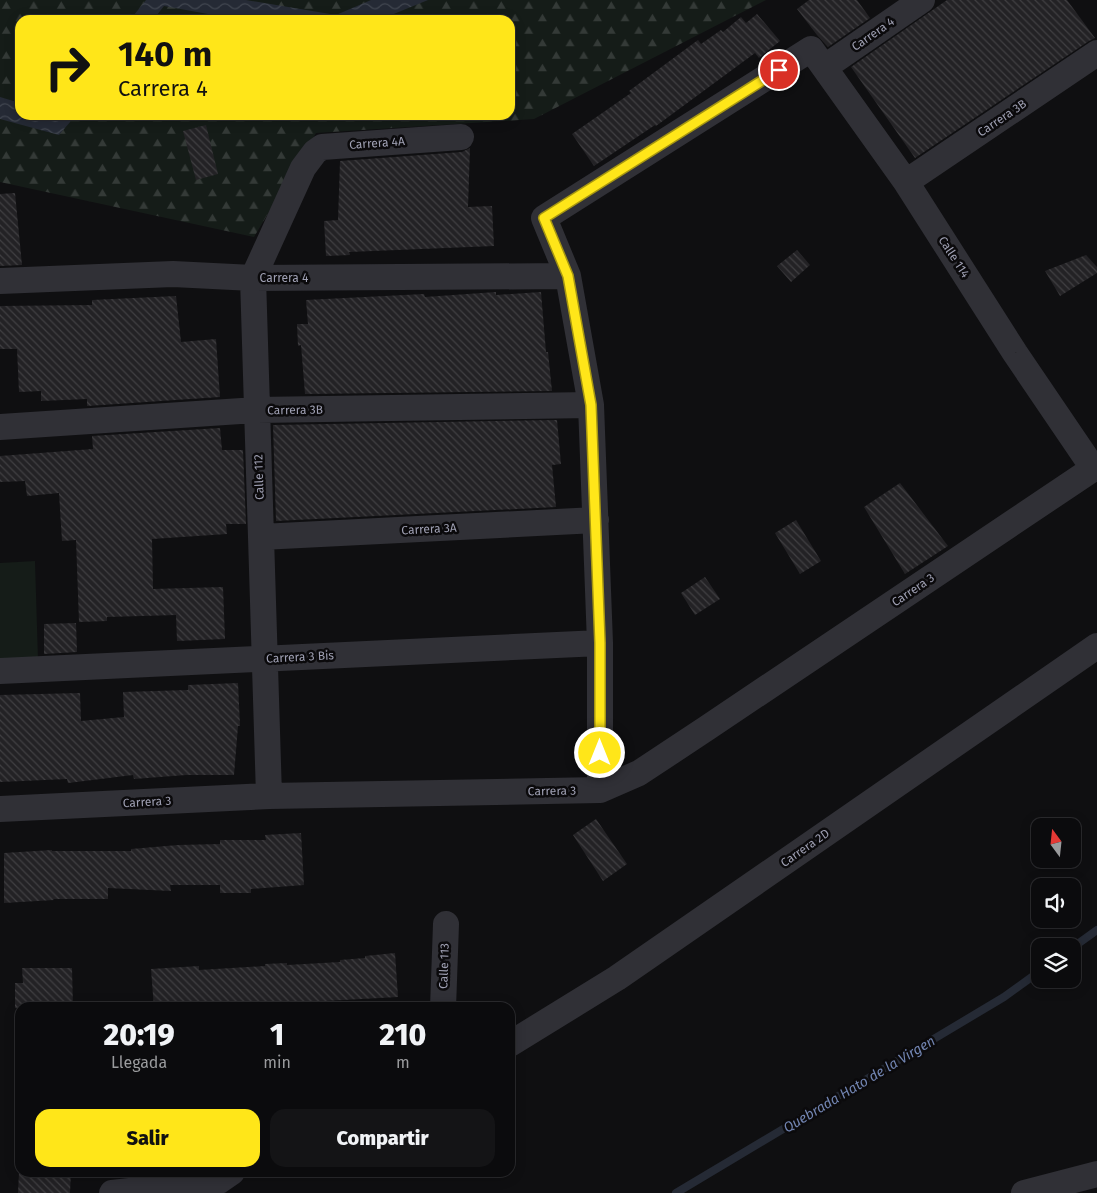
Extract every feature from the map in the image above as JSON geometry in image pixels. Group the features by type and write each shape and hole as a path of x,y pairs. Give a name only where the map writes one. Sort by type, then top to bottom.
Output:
{"street":[{"name":"Carrera 4","path":"0,281 173,274 253,278 568,276 544,218 818,58 922,0"},
{"name":"Carrera 3B","path":"906,182 1097,53"},
{"name":"Calle 114","path":"818,58 906,182 1015,353 1095,467"},
{"name":"Carrera 4A","path":"303,168 314,152 322,147 461,137"},
{"name":"Calle 112","path":"269,796 253,278 303,168"},
{"path":"568,276 591,405 600,643 600,790"},
{"name":"Carrera 3B","path":"0,427 257,410 591,405"},
{"name":"Carrera 3","path":"0,809 269,796 600,790 639,773 1095,467"},
{"name":"Carrera 3A","path":"261,537 596,520"},
{"name":"Carrera 3 Bis","path":"0,671 600,643"},
{"name":"Carrera 2D","path":"515,1041 617,978 1097,646"},
{"name":"Calle 113","path":"443,1002 446,924"},
{"path":"1024,1193 1097,1174"},
{"path":"112,1193 219,1181 225,1177"}],"green space":[{"path":"0,0 766,0 534,119 316,133 254,237 0,182"},
{"path":"35,561 38,659 0,661 0,563"}],"water":[{"path":"146,0 246,0 336,15 214,15 164,6 157,15 134,15"},
{"path":"371,0 428,0 391,15 336,15"},
{"path":"0,97 15,102 15,120 72,120 59,135 0,119"}],"building":[{"path":"809,0 857,0 870,18 828,47 797,9"},
{"path":"947,0 1067,0 1095,38 915,158 851,67"},
{"path":"757,14 780,41 759,58 755,53 656,126 594,166 572,134 631,93 629,91 698,40 701,44 721,30 723,32 741,17 746,23"},
{"path":"206,125 218,174 196,180 183,131"},
{"path":"470,148 468,207 492,206 494,246 349,252 350,255 326,256 324,221 338,220 340,161 462,152"},
{"path":"15,193 22,265 0,266 0,194"},
{"path":"797,250 810,265 791,282 777,266"},
{"path":"1086,255 1097,267 1097,273 1060,296 1045,271"},
{"path":"496,292 496,295 541,292 546,352 548,352 552,391 305,394 301,345 298,346 297,324 308,324 306,300 424,294 425,297"},
{"path":"176,296 181,342 216,339 220,397 87,406 87,399 41,401 41,391 19,392 17,349 0,349 0,306 92,305 92,300"},
{"path":"557,420 561,464 552,465 556,507 276,521 273,425"},
{"path":"220,428 222,450 243,450 246,524 226,524 227,534 152,539 153,589 223,587 225,639 177,641 176,615 107,617 107,621 79,622 76,540 62,541 59,493 27,496 25,481 0,482 0,456 93,449 92,436"},
{"path":"900,483 948,546 905,574 864,507"},
{"path":"796,520 821,561 800,574 775,533"},
{"path":"705,577 720,599 695,615 681,593"},
{"path":"76,623 77,652 44,654 44,624"},
{"path":"238,683 240,726 238,726 234,775 186,775 134,779 133,775 68,783 67,779 0,782 0,695 80,693 81,721 124,717 123,692 188,690 188,685"},
{"path":"596,819 627,864 603,881 573,835"},
{"path":"301,833 304,885 251,889 251,893 220,893 220,885 170,885 171,891 108,888 108,899 53,899 4,903 4,853 52,850 131,851 131,849 178,845 220,844 220,840 266,840 265,835"},
{"path":"395,953 398,997 307,1002 154,1002 151,969 199,966 199,970 265,966 265,964 287,963 287,965 340,962 340,960 365,958 365,956"},
{"path":"22,968 72,968 73,1002 15,1002 15,983 23,983"},
{"path":"19,1177 71,1177 70,1193 18,1193"}],"waterway":[{"name":"Quebrada Hato de la Virgen","path":"1081,942 1097,930"},
{"name":"Quebrada Hato de la Virgen","path":"676,1193 1004,997 1031,978"}],"route":[{"path":"600,753 600,643 591,405 568,276 544,218 779,70"}]}
